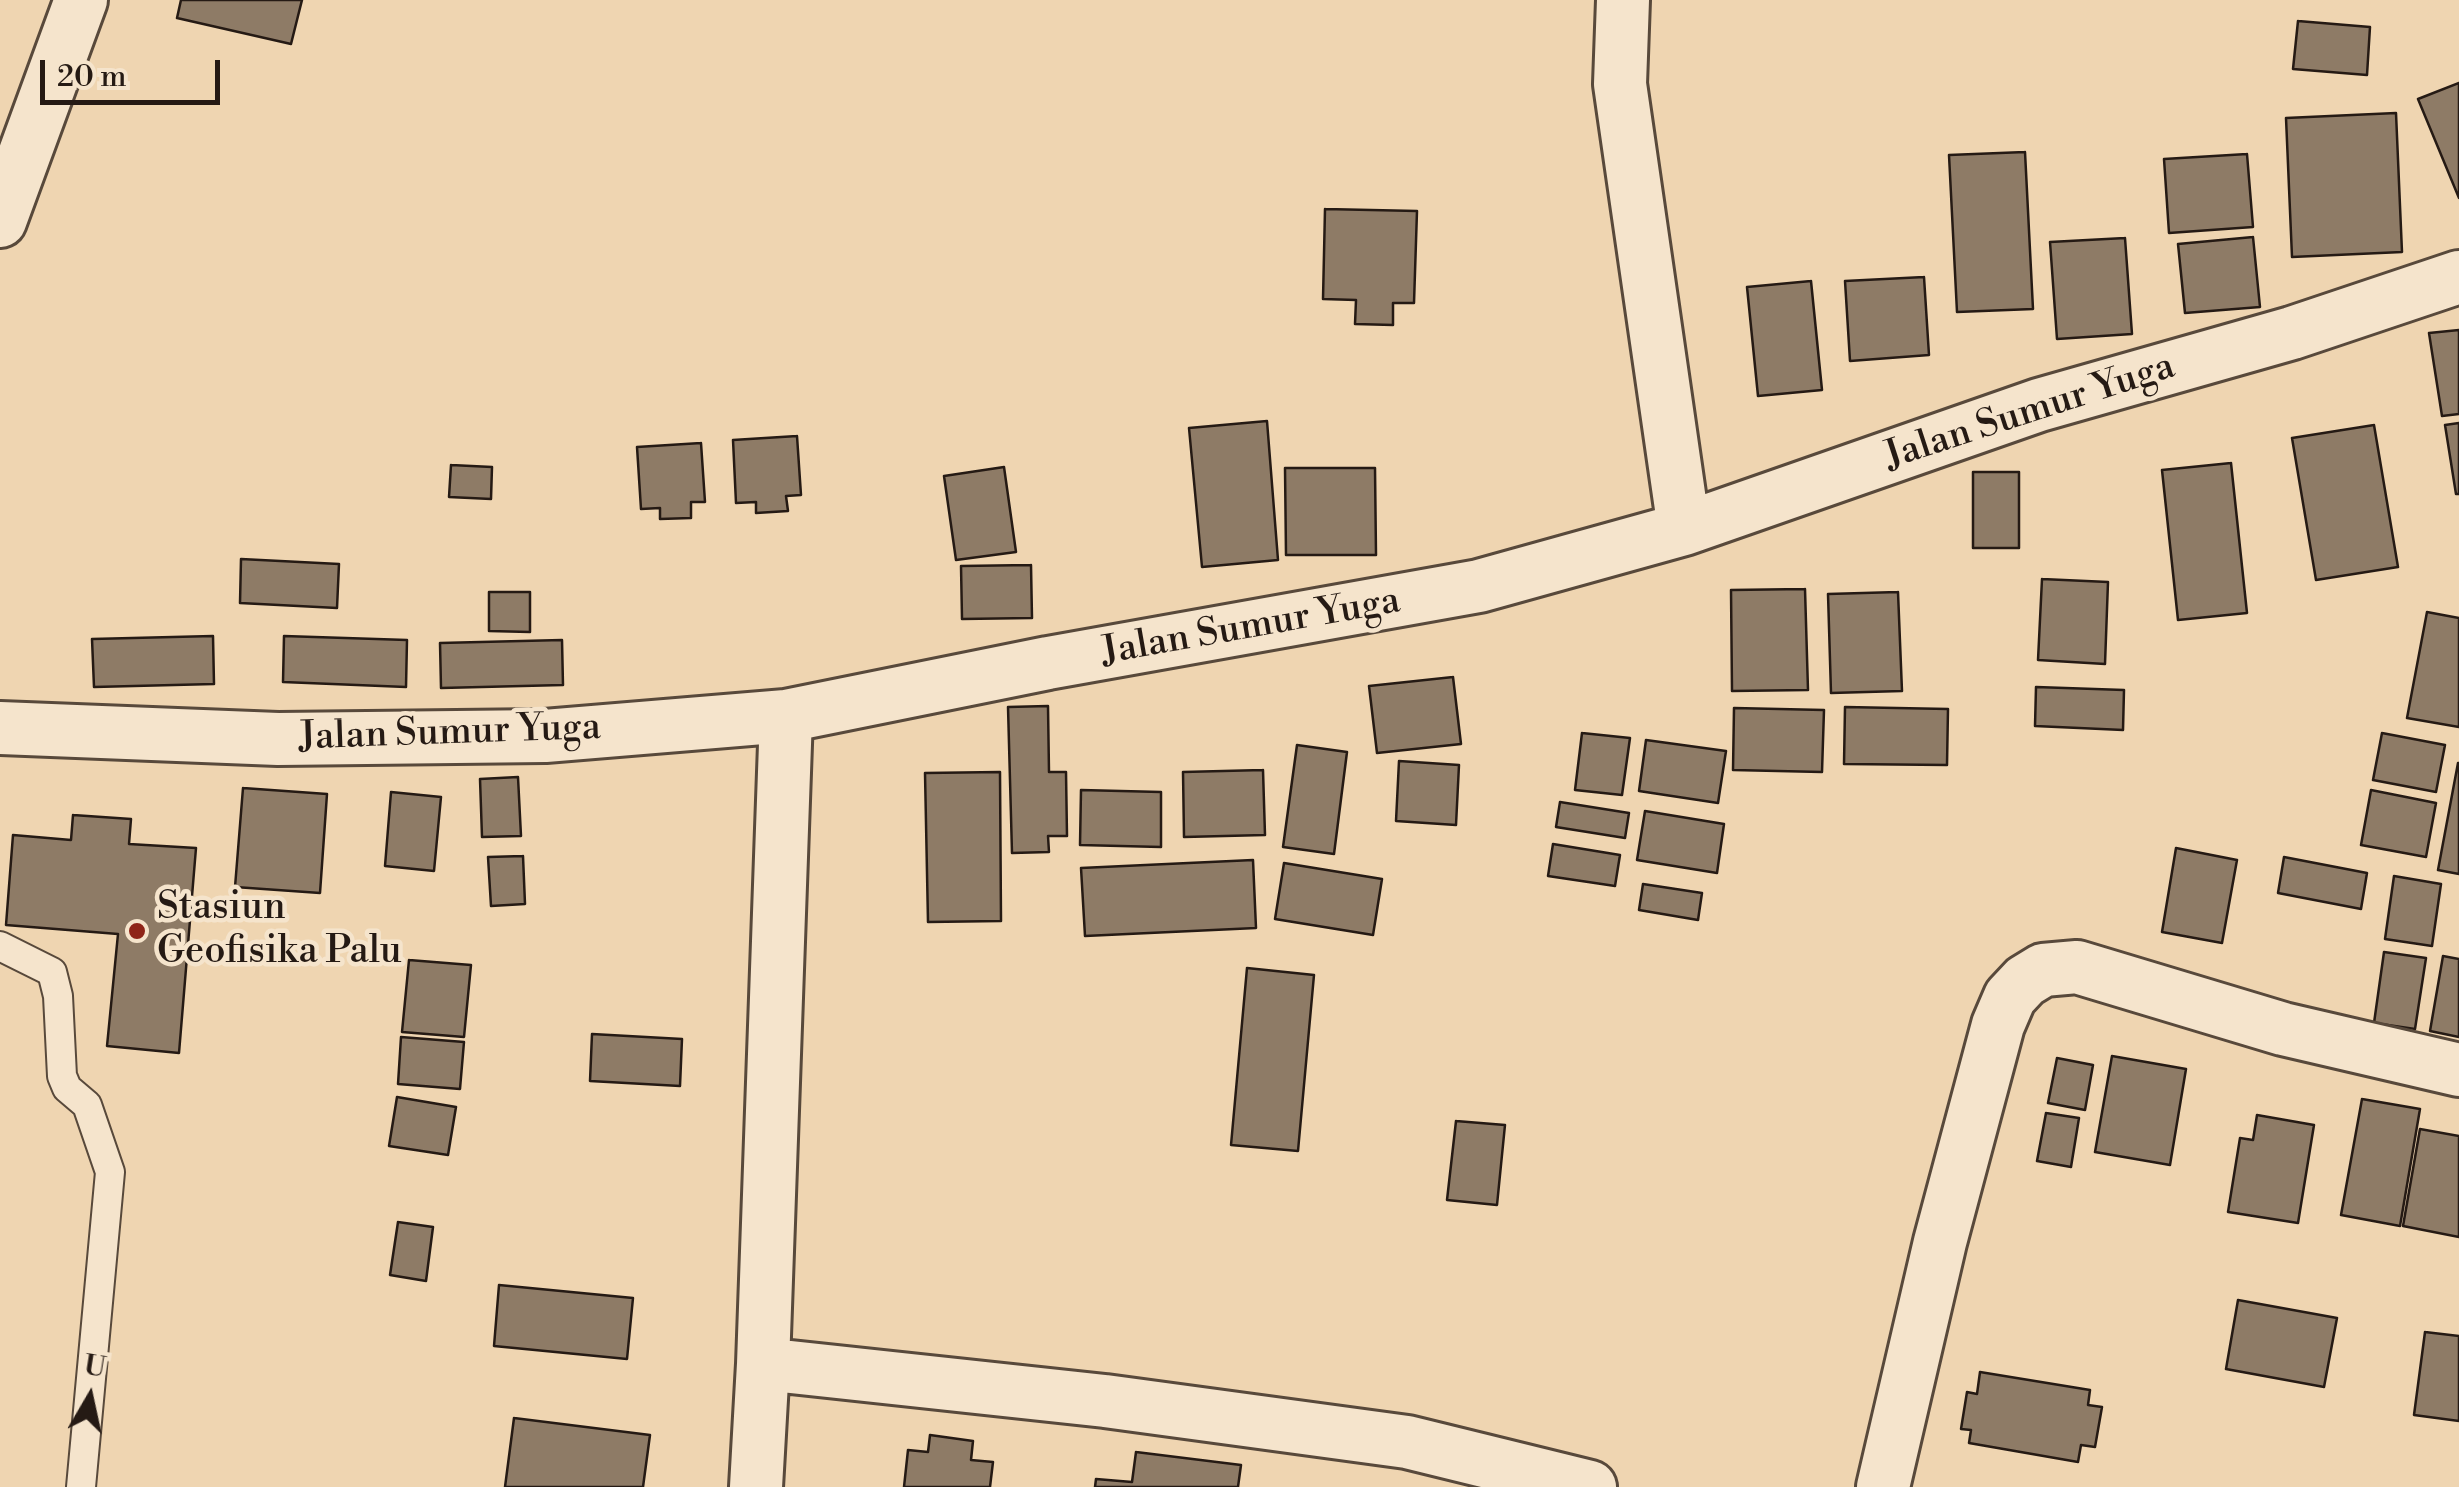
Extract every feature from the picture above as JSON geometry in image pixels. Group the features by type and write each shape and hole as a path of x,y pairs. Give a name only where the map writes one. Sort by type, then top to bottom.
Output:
{"street":[{"path":"0,221 81,0"},
{"path":"1623,0 1620,84 1684,530"},
{"name":"Jalan Sumur Yuga","path":"0,728 278,739 545,736 786,716 1048,663 1480,586 1684,530 2039,405 2292,333 2459,277"},
{"path":"756,1487 764,1364 786,716"},
{"path":"1883,1487 1940,1242 1998,1024 2010,997 2025,982 2043,970 2077,968 2282,1029 2459,1070"},
{"path":"764,1364 1105,1402 1407,1442 1590,1487"}],"lane":[{"path":"0,946 52,972 58,996 62,1076 67,1088 87,1105 110,1172 80,1487"}],"building":[{"path":"181,0 302,0 291,44 177,18"},
{"path":"2298,21 2370,27 2367,75 2293,69"},
{"path":"2459,83 2459,198 2418,99"},
{"path":"2396,113 2402,252 2292,257 2286,118"},
{"path":"2025,152 2033,309 1957,312 1949,155"},
{"path":"2247,154 2253,227 2169,233 2164,159"},
{"path":"1325,209 1417,211 1414,303 1393,303 1393,325 1355,324 1356,300 1323,299"},
{"path":"2253,237 2260,307 2185,313 2178,244"},
{"path":"2125,238 2132,334 2057,339 2050,242"},
{"path":"1924,277 1929,355 1850,361 1845,281"},
{"path":"1811,281 1822,390 1758,396 1747,287"},
{"path":"2459,330 2459,414 2442,416 2429,333"},
{"path":"1267,421 1278,560 1202,567 1189,428"},
{"path":"2459,423 2459,494 2456,494 2445,425"},
{"path":"2374,425 2398,567 2316,580 2292,438"},
{"path":"797,436 801,495 786,496 788,511 756,513 756,502 736,503 733,440"},
{"path":"701,443 705,502 691,502 691,518 660,519 660,508 641,509 637,447"},
{"path":"2231,463 2247,613 2178,620 2162,470"},
{"path":"451,465 492,467 491,499 449,497"},
{"path":"1004,467 1016,552 956,560 944,476"},
{"path":"1285,468 1375,468 1376,555 1286,555"},
{"path":"1973,472 2019,472 2019,548 1973,548"},
{"path":"241,559 339,564 337,608 240,603"},
{"path":"1031,565 1032,618 962,619 961,566"},
{"path":"2042,579 2108,582 2105,664 2038,660"},
{"path":"1805,589 1808,690 1732,691 1731,590"},
{"path":"489,592 530,592 530,632 489,631"},
{"path":"1898,592 1902,691 1831,693 1828,594"},
{"path":"2427,612 2459,618 2459,727 2407,718"},
{"path":"213,636 214,684 94,687 92,639"},
{"path":"284,636 407,640 406,687 283,682"},
{"path":"562,640 563,685 441,688 440,643"},
{"path":"1453,677 1461,744 1377,753 1369,686"},
{"path":"2036,687 2124,690 2123,730 2035,726"},
{"path":"1048,706 1049,772 1066,772 1067,836 1048,836 1049,852 1012,853 1008,707"},
{"path":"1845,707 1948,709 1947,765 1844,764"},
{"path":"1734,708 1824,710 1822,772 1733,770"},
{"path":"1582,733 1630,738 1622,795 1575,790"},
{"path":"2382,733 2445,745 2436,792 2373,780"},
{"path":"1646,740 1726,751 1718,803 1639,791"},
{"path":"1297,745 1347,752 1334,854 1283,847"},
{"path":"1399,761 1459,765 1456,825 1396,821"},
{"path":"2459,763 2459,874 2438,870"},
{"path":"1263,770 1265,835 1184,837 1183,772"},
{"path":"1000,772 1001,921 928,922 925,773"},
{"path":"518,777 521,836 482,837 480,779"},
{"path":"243,788 327,794 320,893 235,887"},
{"path":"1081,790 1161,792 1161,847 1080,845"},
{"path":"2371,790 2436,803 2426,857 2361,845"},
{"path":"391,792 441,797 434,871 385,866"},
{"path":"1560,802 1629,813 1625,838 1556,827"},
{"path":"1645,811 1724,824 1717,873 1637,860"},
{"name":"Stasiun Geofisika Palu","path":"73,815 131,819 129,844 196,848 179,1053 107,1046 118,934 6,925 13,835 71,840"},
{"path":"1553,844 1620,855 1615,886 1548,876"},
{"path":"2176,848 2237,860 2222,943 2162,932"},
{"path":"523,856 525,904 491,906 488,857"},
{"path":"2284,857 2367,873 2361,909 2278,893"},
{"path":"1253,860 1256,928 1085,936 1081,868"},
{"path":"1284,863 1382,879 1373,935 1275,919"},
{"path":"2394,876 2441,884 2432,946 2385,939"},
{"path":"1643,884 1702,893 1698,920 1639,910"},
{"path":"2384,952 2426,958 2415,1029 2374,1023"},
{"path":"2443,956 2459,959 2459,1037 2430,1031"},
{"path":"409,960 471,965 464,1037 402,1032"},
{"path":"1247,968 1314,975 1298,1151 1231,1145"},
{"path":"592,1034 682,1039 680,1086 590,1081"},
{"path":"401,1037 464,1042 460,1089 398,1084"},
{"path":"2112,1056 2186,1069 2170,1165 2095,1152"},
{"path":"2057,1058 2093,1065 2085,1110 2048,1103"},
{"path":"397,1097 456,1107 448,1155 389,1146"},
{"path":"2362,1099 2420,1109 2400,1226 2341,1215"},
{"path":"2046,1113 2079,1118 2071,1167 2037,1161"},
{"path":"2257,1115 2314,1125 2298,1223 2228,1212 2240,1138 2253,1140"},
{"path":"1456,1121 1505,1125 1497,1205 1447,1200"},
{"path":"2420,1129 2459,1136 2459,1237 2403,1226"},
{"path":"398,1222 433,1227 426,1281 390,1275"},
{"path":"499,1285 633,1298 627,1359 494,1346"},
{"path":"2238,1300 2337,1318 2324,1387 2226,1369"},
{"path":"2425,1332 2459,1336 2459,1421 2414,1415"},
{"path":"1980,1372 2090,1390 2088,1405 2102,1407 2095,1447 2081,1445 2078,1462 1969,1443 1971,1430 1961,1429 1967,1392 1977,1394"},
{"path":"514,1418 650,1435 643,1487 505,1487"},
{"path":"930,1435 973,1441 971,1460 993,1462 990,1487 904,1487 908,1450 928,1452"},
{"path":"1136,1452 1241,1465 1238,1487 1095,1487 1096,1479 1132,1482"}],"place":[{"name":"Stasiun Geofisika Palu","path":"137,931"}]}
